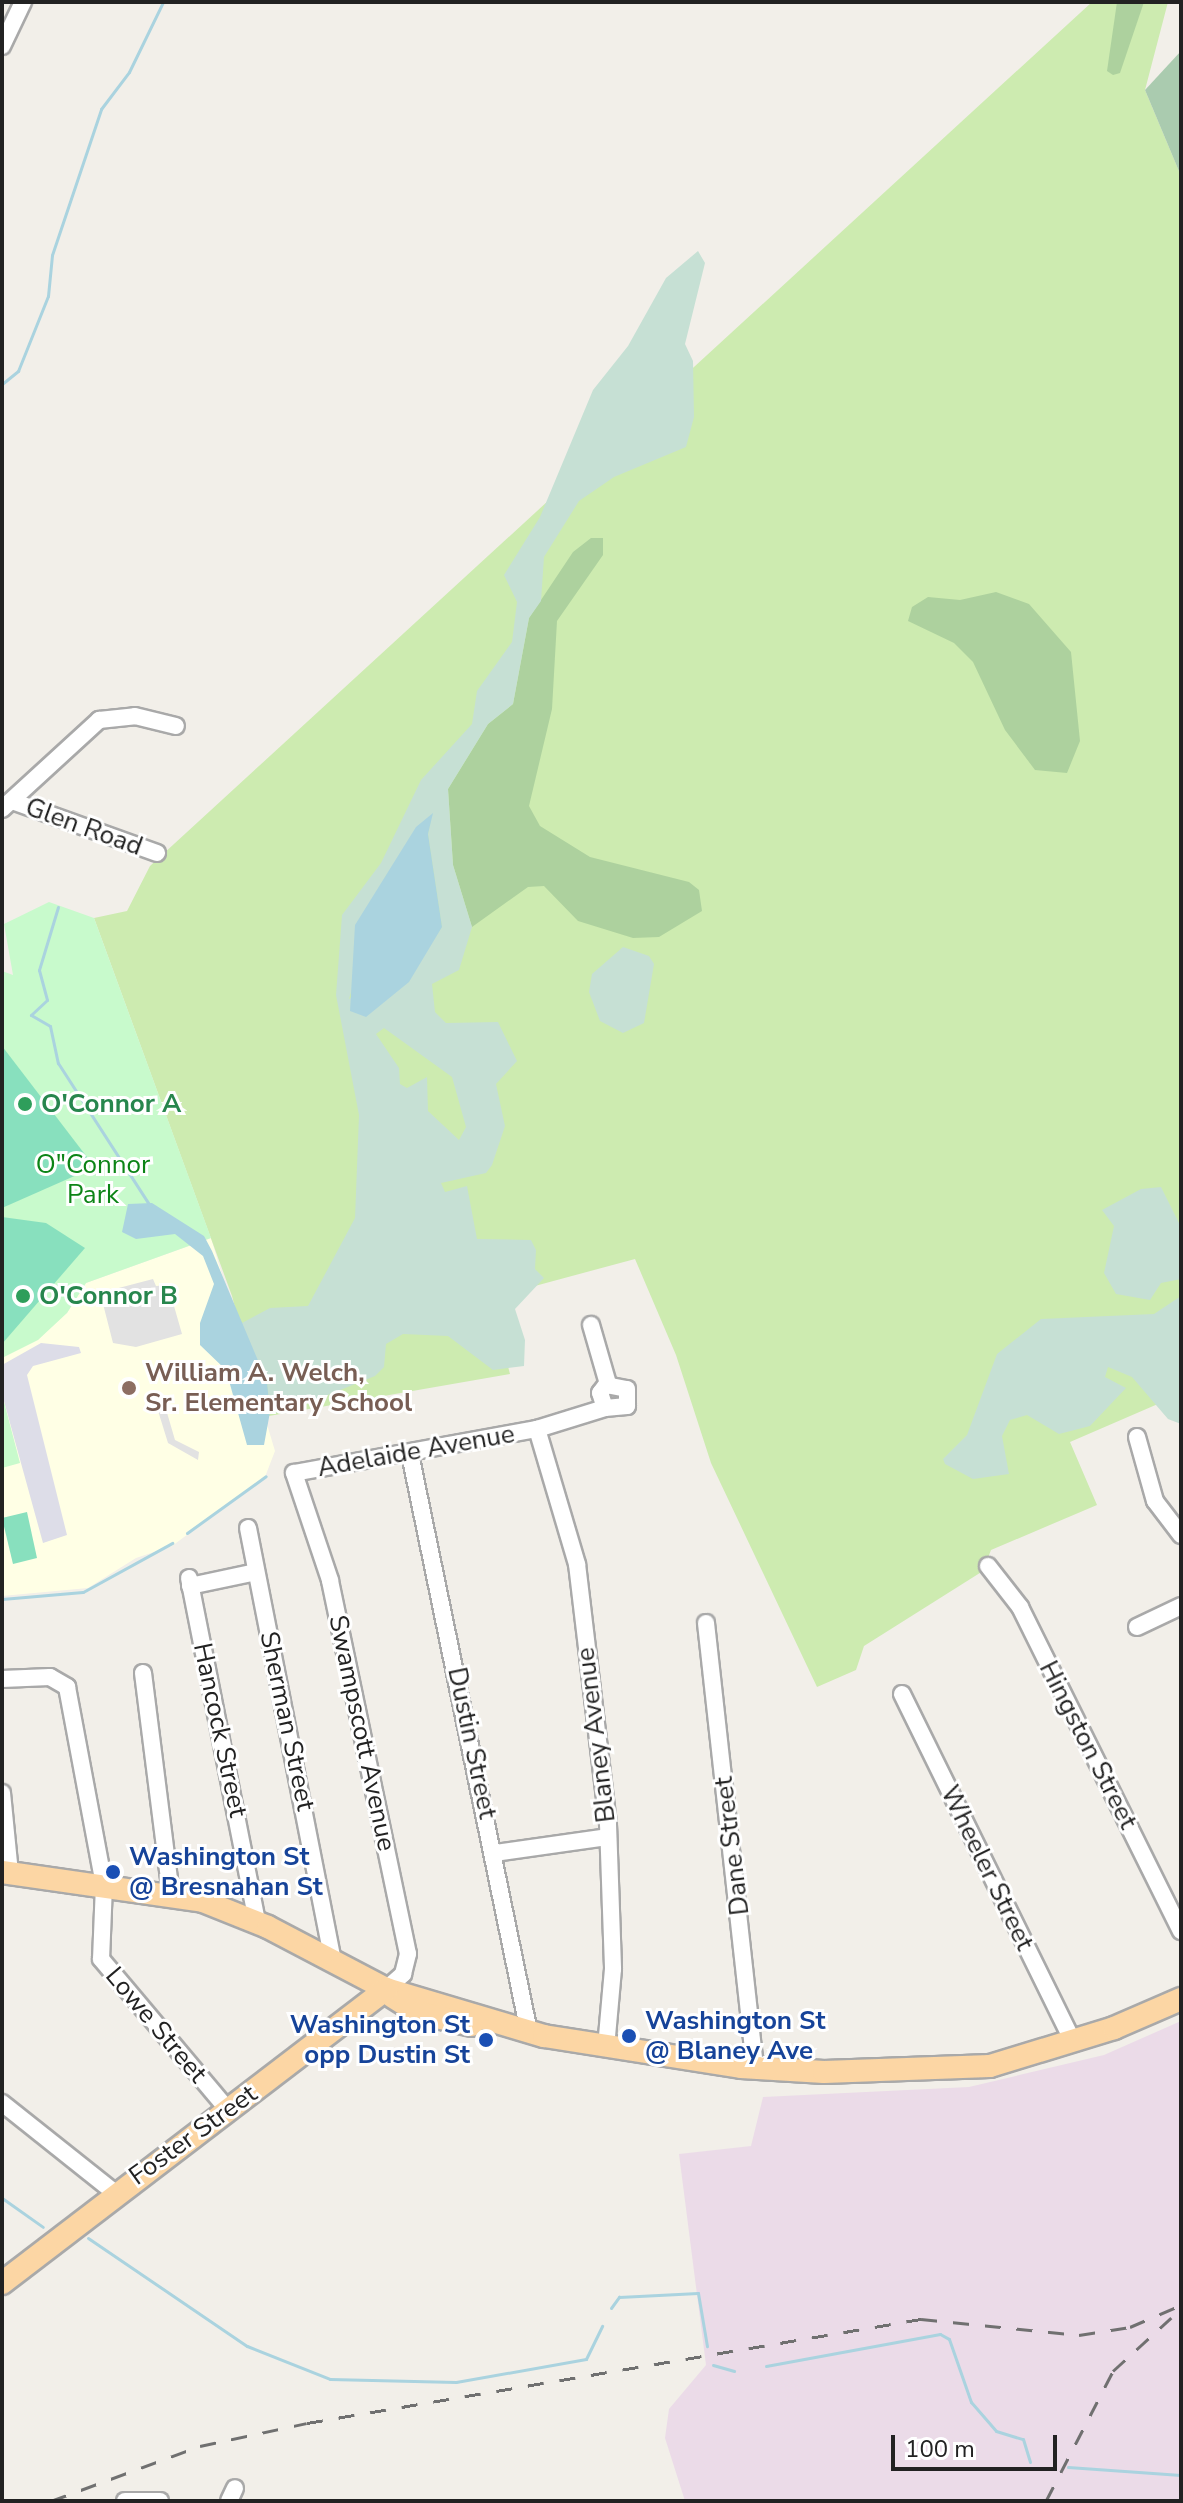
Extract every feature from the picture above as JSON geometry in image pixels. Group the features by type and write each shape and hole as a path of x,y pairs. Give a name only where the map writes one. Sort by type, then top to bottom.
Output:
{"main road":[{"path":"6,1872 171,1895 257,1922 386,1989 529,2032"},
{"path":"386,1989 400,2004 438,2020"},
{"name":"Foster Street","path":"2,2283 115,2193 386,1989"},
{"path":"332,2031 376,2014 529,2032 755,2069 968,2069 1073,2042 1181,1999"}],"street":[{"path":"2,46 23,2"},
{"path":"7,805 99,720 135,716 176,726"},
{"name":"Glen Road","path":"7,805 157,853"},
{"path":"591,1325 608,1384"},
{"path":"608,1384 627,1389 630,1401 621,1411 605,1408 600,1393 608,1384"},
{"name":"Adelaide Avenue","path":"294,1473 537,1429 605,1408"},
{"name":"Blaney Avenue","path":"537,1429 577,1564 608,1837 613,1969 606,2047"},
{"path":"1137,1437 1155,1501 1181,1535"},
{"name":"Dustin Street","path":"410,1454 495,1853 529,2032"},
{"name":"Swampscott Avenue","path":"294,1473 330,1580 408,1954 403,1974 386,1989"},
{"name":"Sherman Street","path":"248,1528 333,1962"},
{"name":"Hingston Street","path":"988,1566 1020,1607 1181,1931"},
{"name":"Hancock Street","path":"256,1572 189,1582 257,1922"},
{"path":"1137,1627 1181,1606"},
{"name":"Dane Street","path":"706,1623 755,2069"},
{"path":"143,1673 171,1895"},
{"name":"Lowe Street","path":"2,1679 50,1677 67,1687 104,1885 101,1959 228,2110"},
{"name":"Wheeler Street","path":"902,1694 1073,2042"},
{"path":"2,1793 6,1872"},
{"path":"495,1853 608,1837"},
{"path":"2,2103 115,2193"},
{"path":"125,2501 160,2501"}],"shaded area":[{"path":"1181,51 1181,176 1145,90"},
{"path":"698,251 705,263 685,344 693,361 694,417 686,447 614,477 579,501 544,557 541,601 529,618 513,704 488,724 448,789 453,865 472,927 459,970 432,984 435,1012 446,1023 498,1022 517,1061 496,1084 505,1126 492,1165 486,1173 441,1183 445,1192 467,1186 477,1239 531,1240 536,1250 535,1269 544,1278 515,1309 525,1340 524,1366 493,1370 448,1336 403,1334 386,1344 384,1367 375,1376 283,1413 270,1412 267,1382 240,1324 270,1308 308,1306 355,1218 359,1115 336,995 342,915 381,863 421,780 472,724 477,691 512,642 517,602 504,575 540,517 593,390 628,346 666,278","holes":["432,814 428,834 442,927 427,949 349,999 385,877","384,1028 452,1077 466,1127 459,1140 428,1111 427,1077 407,1088 400,1084 399,1068 376,1034"]},
{"path":"623,947 649,956 654,964 644,1023 623,1033 600,1021 589,992 592,974"},
{"path":"1161,1187 1181,1227 1181,1279 1161,1283 1150,1300 1116,1294 1104,1273 1114,1226 1102,1210 1141,1189"},
{"name":"William A. Welch, Sr. Elementary School","path":"211,1238 275,1451 265,1477 172,1546 136,1558 88,1588 2,1596 2,1358 67,1313 86,1283"},
{"path":"153,1279 156,1286 168,1285 182,1334 136,1347 113,1343 102,1300 111,1290"},
{"path":"1181,1296 1181,1424 1168,1419 1132,1377 1108,1367 1105,1377 1126,1388 1090,1426 1059,1434 1027,1415 1010,1420 1002,1436 1009,1474 973,1479 945,1464 943,1459 967,1435 997,1354 1041,1319 1154,1314"},
{"path":"41,1343 79,1347 81,1353 33,1366 27,1375 67,1535 43,1543 2,1394 2,1365"},
{"path":"163,1399 175,1440 199,1452 198,1460 168,1443 155,1401"},
{"path":"1181,2021 1181,2501 685,2501 665,2438 669,2409 706,2365 679,2154 751,2146 763,2097 969,2087 1104,2055"}],"green space":[{"path":"1092,2 1168,2 1145,90 1181,176 1181,1394 1070,1442 1097,1505 991,1550 983,1571 864,1646 856,1670 817,1687 711,1463 676,1355 635,1259 490,1298 510,1374 263,1417 232,1296 94,918 127,911 150,866"},
{"path":"1117,2 1144,2 1120,73 1113,75 1107,71"},
{"path":"591,538 603,538 603,555 557,621 552,709 529,806 540,826 590,857 689,882 699,890 702,911 659,937 633,938 578,921 544,886 528,887 472,927 453,865 448,789 488,724 513,704 529,618 573,552"},
{"path":"996,592 1029,604 1071,652 1080,741 1067,773 1035,770 1005,730 973,662 954,643 908,621 912,607 928,597 960,600"},
{"name":"O\"Connor Park","path":"49,902 94,918 211,1238 86,1283 67,1313 38,1340 2,1358 2,971 13,975 4,924"},
{"name":"O'Connor A","path":"2,1046 90,1161 79,1174 2,1208"},
{"name":"O'Connor B","path":"2,1217 46,1223 85,1248 2,1344"},
{"path":"2,1394 20,1463 2,1468"},
{"path":"27,1512 37,1558 13,1564 2,1518"}],"water":[{"path":"433,813 428,834 442,927 409,982 366,1017 350,1011 355,925 416,827"},
{"path":"152,1203 204,1236 212,1251 267,1382 270,1412 264,1445 247,1445 226,1370 200,1345 200,1323 214,1284 203,1256 175,1234 136,1239 122,1232 128,1204"}],"waterway":[{"path":"2,384 18,371 48,296 52,255 101,109 129,72 163,2"},
{"path":"58,907 39,970 47,1000 31,1015 50,1026 58,1063 150,1206"},
{"path":"187,1533 266,1476"},
{"path":"2,1599 83,1592 172,1543"},
{"path":"2,2198 43,2227"},
{"path":"88,2238 247,2346 330,2379 456,2382 586,2359 602,2326"},
{"path":"611,2308 619,2297 698,2293 707,2346"},
{"path":"766,2366 940,2334 949,2339 971,2402 996,2431 1023,2439 1030,2462"},
{"path":"713,2365 734,2371"},
{"path":"1068,2467 1181,2475"}],"railway":[{"path":"51,2501 200,2446 307,2423 921,2319 1079,2335 1130,2327 1181,2305"},
{"path":"1046,2501 1113,2371 1171,2318"}],"place":[{"name":"O'Connor A","path":"25,1104"},
{"name":"O'Connor B","path":"23,1296"},
{"name":"William A. Welch, Sr. Elementary School","path":"129,1388"},
{"name":"Washington St @ Bresnahan St","path":"113,1872"},
{"name":"Washington St @ Blaney Ave","path":"629,2036"},
{"name":"Washington St opp Dustin St","path":"486,2040"}]}
